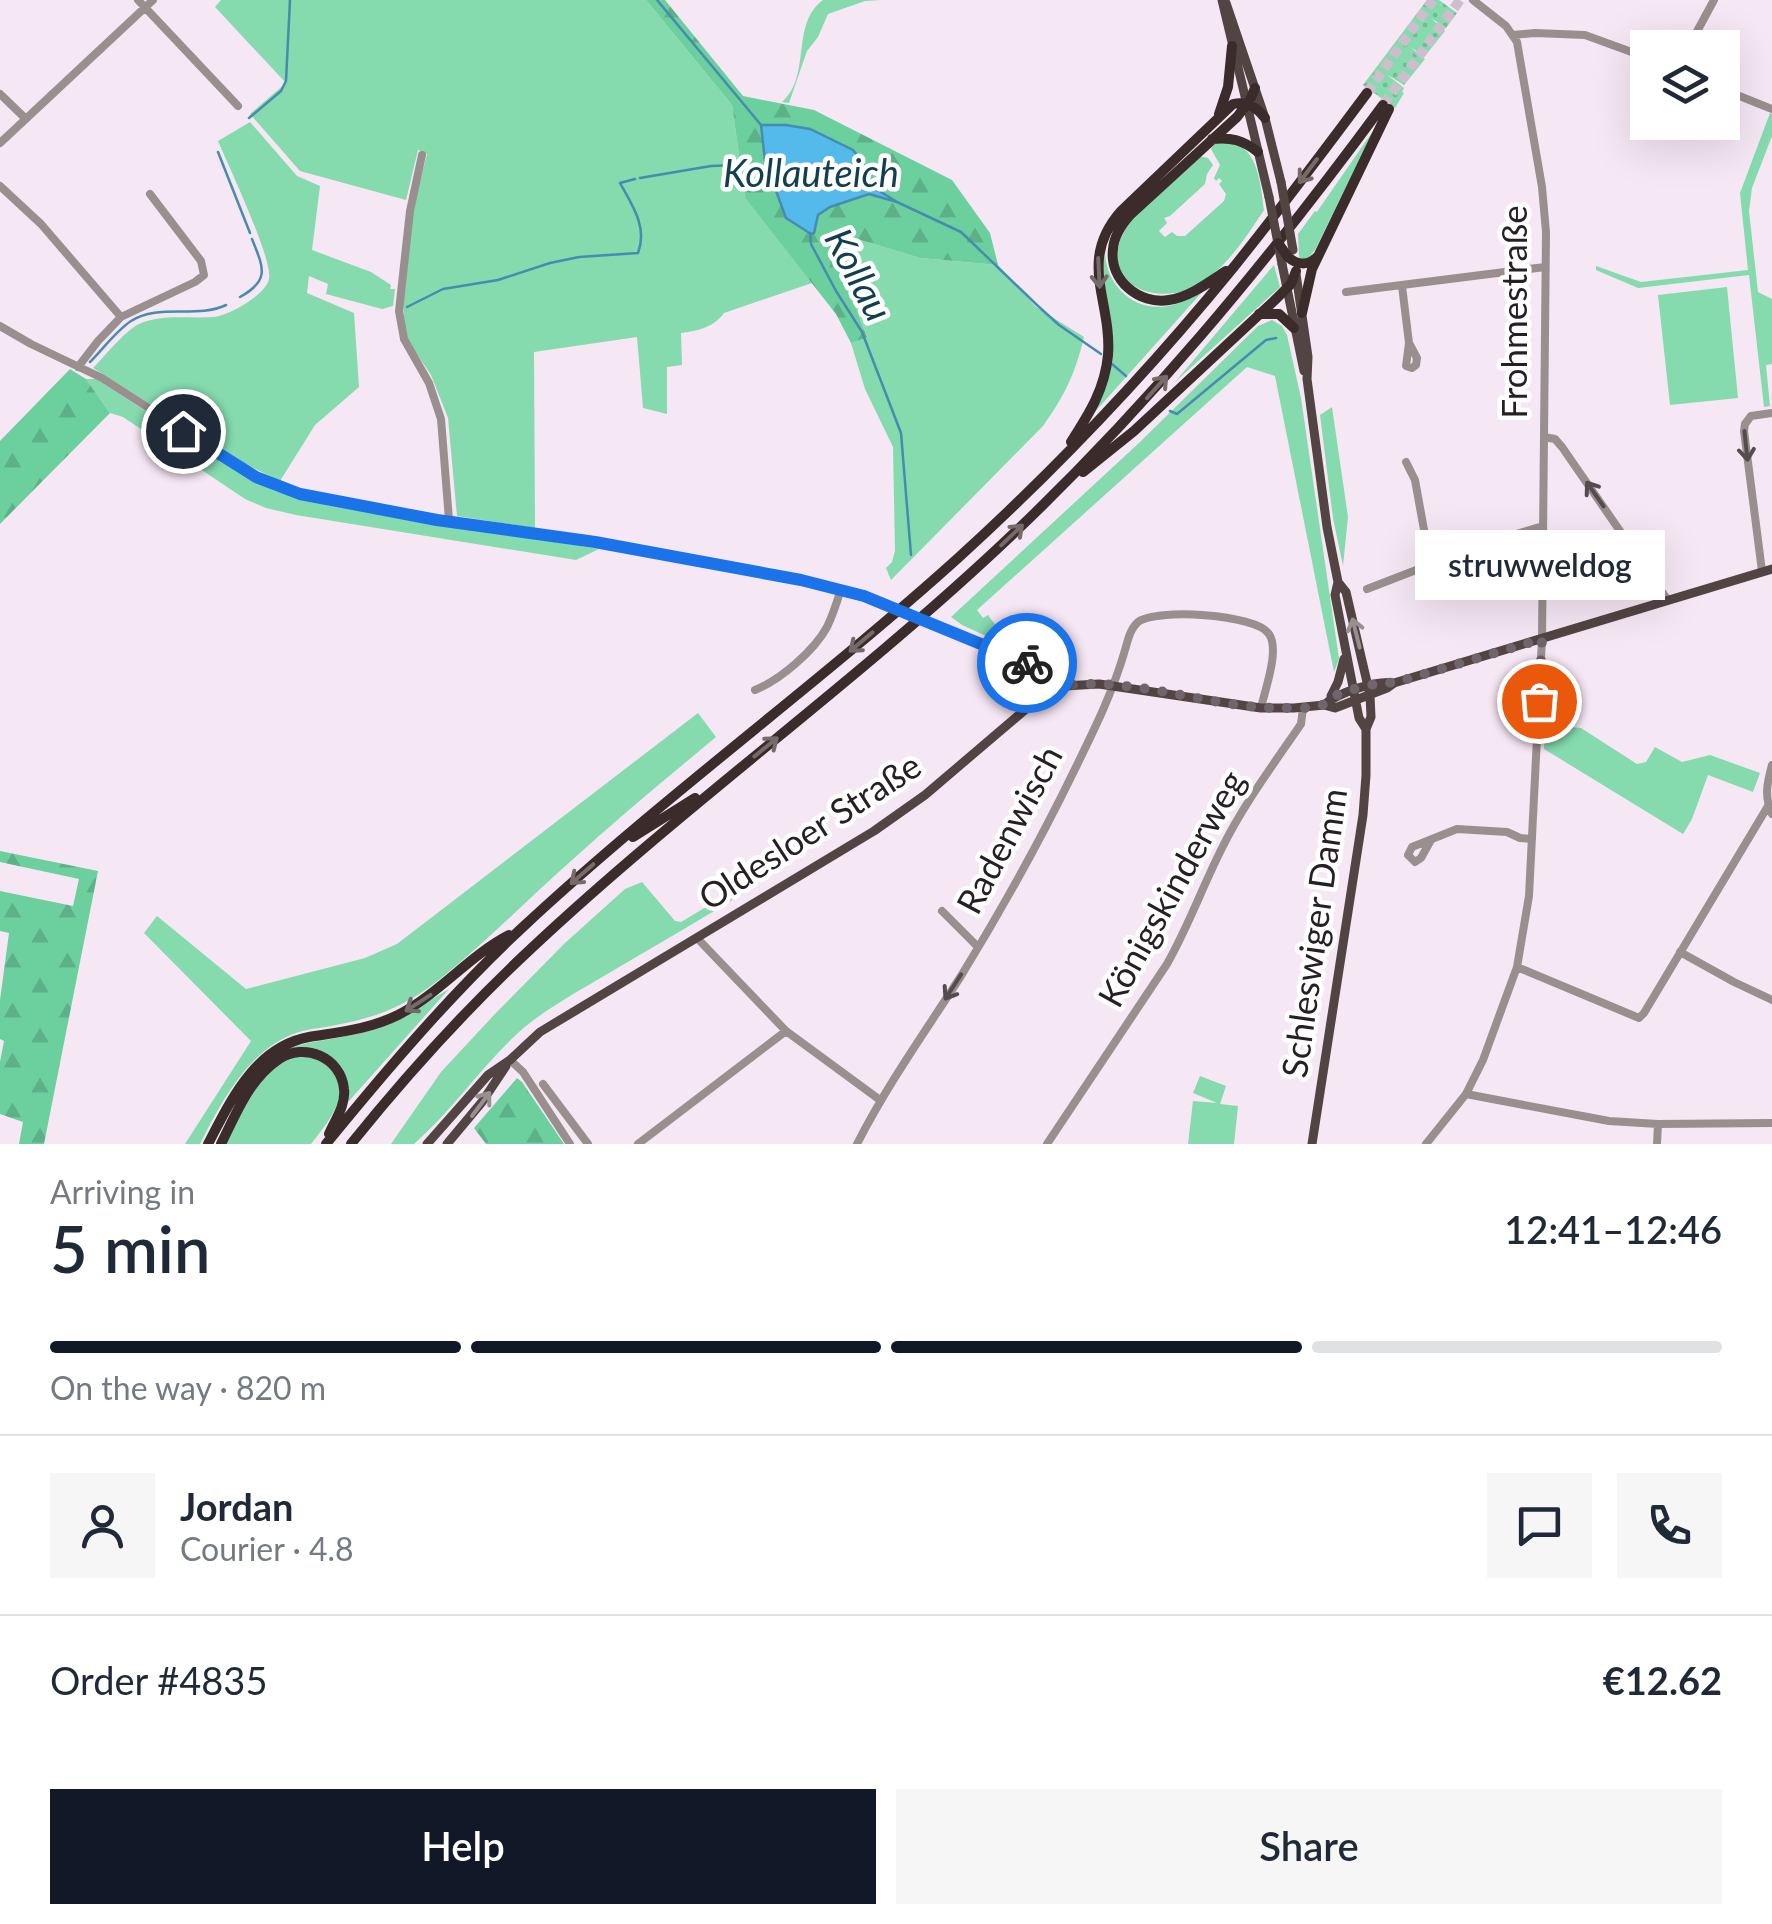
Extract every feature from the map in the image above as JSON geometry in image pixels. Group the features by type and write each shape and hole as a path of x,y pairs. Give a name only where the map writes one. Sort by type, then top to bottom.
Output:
{"highway":[{"path":"1218,118 1228,87 1232,46"},
{"path":"1235,265 1192,292 1159,301 1142,297 1120,280 1113,262 1114,243 1125,220 1237,117 1255,88"},
{"path":"325,1144 416,1036 523,927 892,616 1058,463 1235,265 1366,94"},
{"path":"1058,463 1094,406 1106,370 1108,336 1097,271 1107,229 1120,211 1233,104 1247,104 1265,118"},
{"path":"351,1144 459,1020 532,947 927,612 1066,483 1208,329 1386,107 1317,257 1302,313"},
{"path":"1210,140 1234,138 1258,152"},
{"path":"1278,243 1291,261 1306,264 1317,257"},
{"path":"1066,483 1134,431 1287,288 1291,261"},
{"path":"1258,314 1279,314 1294,328"},
{"path":"620,869 715,762"},
{"path":"606,854 730,776"},
{"path":"208,1144 236,1092 256,1066 276,1050 304,1038 394,1018 442,987 494,943 523,927"},
{"path":"221,1144 256,1081 278,1060 301,1051 327,1059 342,1080 342,1104 325,1144"}],"main road":[{"name":"Schleswiger Damm","path":"1224,0 1278,243"},
{"name":"Schleswiger Damm","path":"1224,0 1265,118 1281,182 1308,357 1307,378 1327,527 1338,582 1335,594 1360,718 1366,728"},
{"name":"Schleswiger Damm","path":"1287,288 1307,378"},
{"path":"1058,688 1114,685 1261,708 1302,708 1325,703 1335,708 1386,682 1394,683 1767,570"},
{"name":"Schleswiger Damm","path":"1312,1144 1362,815 1366,728 1371,717 1369,691 1346,592 1338,582"},
{"path":"1325,703 1340,677 1346,652"},
{"name":"Oldesloer Straße","path":"427,1144 488,1076 540,1032 904,810 1032,704 1058,688"},
{"name":"Oldesloer Straße","path":"447,1144 510,1060"}],"street":[{"path":"0,143 142,4 153,0"},
{"path":"1698,30 1714,0"},
{"path":"1478,1 1513,35 1585,35 1630,51"},
{"path":"142,4 238,106"},
{"name":"Frohmestraße","path":"1426,1144 1466,1094 1484,1056 1517,967 1529,896 1542,639 1545,267 1542,187 1519,50 1513,35"},
{"path":"0,94 26,119"},
{"path":"1740,96 1772,109"},
{"path":"422,155 410,211 399,311 404,339 429,383 440,419 449,520"},
{"path":"0,186 41,224 121,317"},
{"path":"78,367 121,317 204,275 201,261 150,194"},
{"path":"1346,292 1545,267"},
{"path":"1402,286 1409,343"},
{"path":"0,326 102,378 237,466 277,486 327,500 595,542 842,589 1056,675 1058,688"},
{"path":"1767,570 1752,500 1745,424 1750,416 1772,413"},
{"path":"1544,437 1554,439 1562,448 1667,599"},
{"path":"1406,462 1414,480 1430,563"},
{"path":"1367,589 1430,563 1543,526"},
{"path":"755,690 773,683 810,649 826,629 842,589"},
{"name":"Radenwisch","path":"857,1144 880,1100 978,947 1069,781 1114,685 1132,630 1141,620 1159,616 1228,618 1260,626 1271,636 1274,653 1261,708"},
{"name":"Königskinderweg","path":"1047,1144 1179,944 1242,811 1301,724 1302,708"},
{"path":"1517,967 1638,1018 1770,810 1766,787 1772,765"},
{"path":"1431,840 1457,829 1507,832 1532,839"},
{"name":"Radenwisch","path":"942,911 978,947"},
{"path":"698,938 786,1031 880,1100"},
{"path":"1680,952 1772,1000"},
{"path":"638,1144 786,1031"},
{"path":"510,1060 523,1072 570,1144"},
{"path":"543,1084 588,1144"},
{"path":"1466,1094 1609,1121 1772,1123"},
{"path":"1656,1144 1658,1124"}],"green space":[{"path":"221,0 646,0 732,105 745,198 812,283 724,313 705,328 681,333 682,365 667,367 667,414 643,408 637,337 534,352 535,528 457,516 448,418 431,375 406,338 403,307 412,212 427,154 418,150 406,200 300,171 250,114 286,83 215,7"},
{"path":"646,0 665,0 743,96 814,110 952,180 990,233 998,265 920,258 847,236 842,238 853,300 867,337 851,343 836,314 745,198 732,105","holes":["765,161 863,163 870,181 893,201 869,194 830,207 818,215 814,232 786,218"]},
{"path":"823,0 881,0 865,1 828,14 807,51 789,103 782,102 796,78 807,22"},
{"path":"1427,0 1439,0 1457,13 1446,28 1431,18 1445,31 1425,56 1410,47 1425,59 1404,85 1386,74 1404,88 1395,108 1363,85"},
{"path":"1770,113 1772,136 1752,188 1749,211 1758,292 1772,299 1772,364 1766,365 1770,406 1764,407 1749,275 1638,288 1596,270 1596,266 1641,282 1748,270 1740,193"},
{"path":"250,122 297,176 320,186 312,250 371,272 395,289 393,306 382,309 326,294 328,284 309,276 307,293 354,313 359,387 315,425 280,481 241,462 93,368 137,325 165,318 221,315 246,303 266,285 269,279 264,252 218,141"},
{"path":"1373,131 1315,250 1302,259 1298,234"},
{"path":"1215,143 1241,146 1248,153 1257,170 1264,210 1216,272 1195,286 1168,294 1130,283 1118,260 1123,233 1134,217 1199,156 1208,158 1213,165 1205,184 1164,218 1167,223 1159,231 1165,237 1172,232 1185,236 1224,201 1226,194 1219,184 1222,181 1214,178 1220,165 1211,149"},
{"path":"847,236 920,258 998,265 1036,307 1084,337 1068,384 1043,426 891,580 886,568 895,551 893,447 865,389 851,343 867,336 853,300 841,238"},
{"path":"1105,252 1116,285 1144,305 1173,305 1204,290 1093,414 1106,385 1101,270"},
{"path":"1274,265 1280,287 1175,382"},
{"path":"1727,287 1738,398 1670,405 1658,295"},
{"path":"1272,320 1287,335 1301,398 1339,659 1334,672 1275,376 1247,367 977,610 1015,639 1071,667 1059,669 951,617 1140,442 1258,326"},
{"path":"70,369 86,379 110,413 0,524 0,441"},
{"path":"86,379 97,379 235,470 275,491 327,505 599,549 576,560 266,508 245,499 123,417 110,413"},
{"path":"1332,407 1348,517 1343,566 1320,415"},
{"path":"698,713 716,737 457,965 391,1009 282,1039 239,1078 200,1144 185,1144 251,1041 144,933 157,916 246,989 365,958 397,944"},
{"path":"1545,724 1581,728 1637,764 1646,762 1655,747 1682,762 1710,755 1760,773 1753,792 1708,775 1683,834 1544,749"},
{"path":"0,851 98,871 44,1144 19,1144 23,1122 0,1114 4,1041 0,1039 0,1000 9,933 0,931 0,891 73,906 79,879 0,862"},
{"path":"642,882 675,921 681,922 746,883 754,887 540,1016 505,1045 414,1144 391,1144 441,1072 493,1016 625,889"},
{"path":"449,989 349,1101 344,1075 333,1058 314,1050 287,1051 383,1026"},
{"path":"312,1056 327,1066 340,1087 335,1109 311,1144 225,1144 266,1074 287,1059"},
{"path":"1200,1076 1226,1086 1220,1104 1238,1106 1234,1144 1188,1144 1193,1101 1217,1103 1193,1093"},
{"path":"517,1078 564,1144 486,1144 474,1128"}],"water":[{"name":"Kollauteich","path":"761,125 810,129 853,150 863,163 866,177 897,202 869,194 830,207 818,215 811,234 786,218 765,161"}],"waterway":[{"path":"249,118 281,91 286,81 290,0"},
{"name":"Kollau","path":"657,0 761,125"},
{"path":"218,152 250,233"},
{"path":"640,178 737,165"},
{"path":"407,307 443,289 498,280 550,263 638,253 640,225 620,183 635,179"},
{"path":"897,202 961,232 1059,325 1101,354"},
{"name":"Kollau","path":"810,233 811,244 862,332 901,433 911,555"},
{"path":"240,297 256,285 262,272 252,239"},
{"path":"90,362 120,330 142,316 226,305"},
{"path":"1170,411 1177,414 1266,340 1276,338"},
{"path":"1112,364 1126,376"}],"tunnel":[{"path":"1367,93 1433,0"},
{"path":"1383,105 1460,0"}],"way so far":[{"path":"1027,663 1051,672 1064,686 1114,685 1261,708 1294,708 1324,705 1344,693 1394,683 1542,639 1539,701"}],"place":[{"name":"struwweldog","path":"1539,701"}],"route":[{"path":"183,431 256,477 300,494 437,520 595,542 842,589 1027,663"}]}
